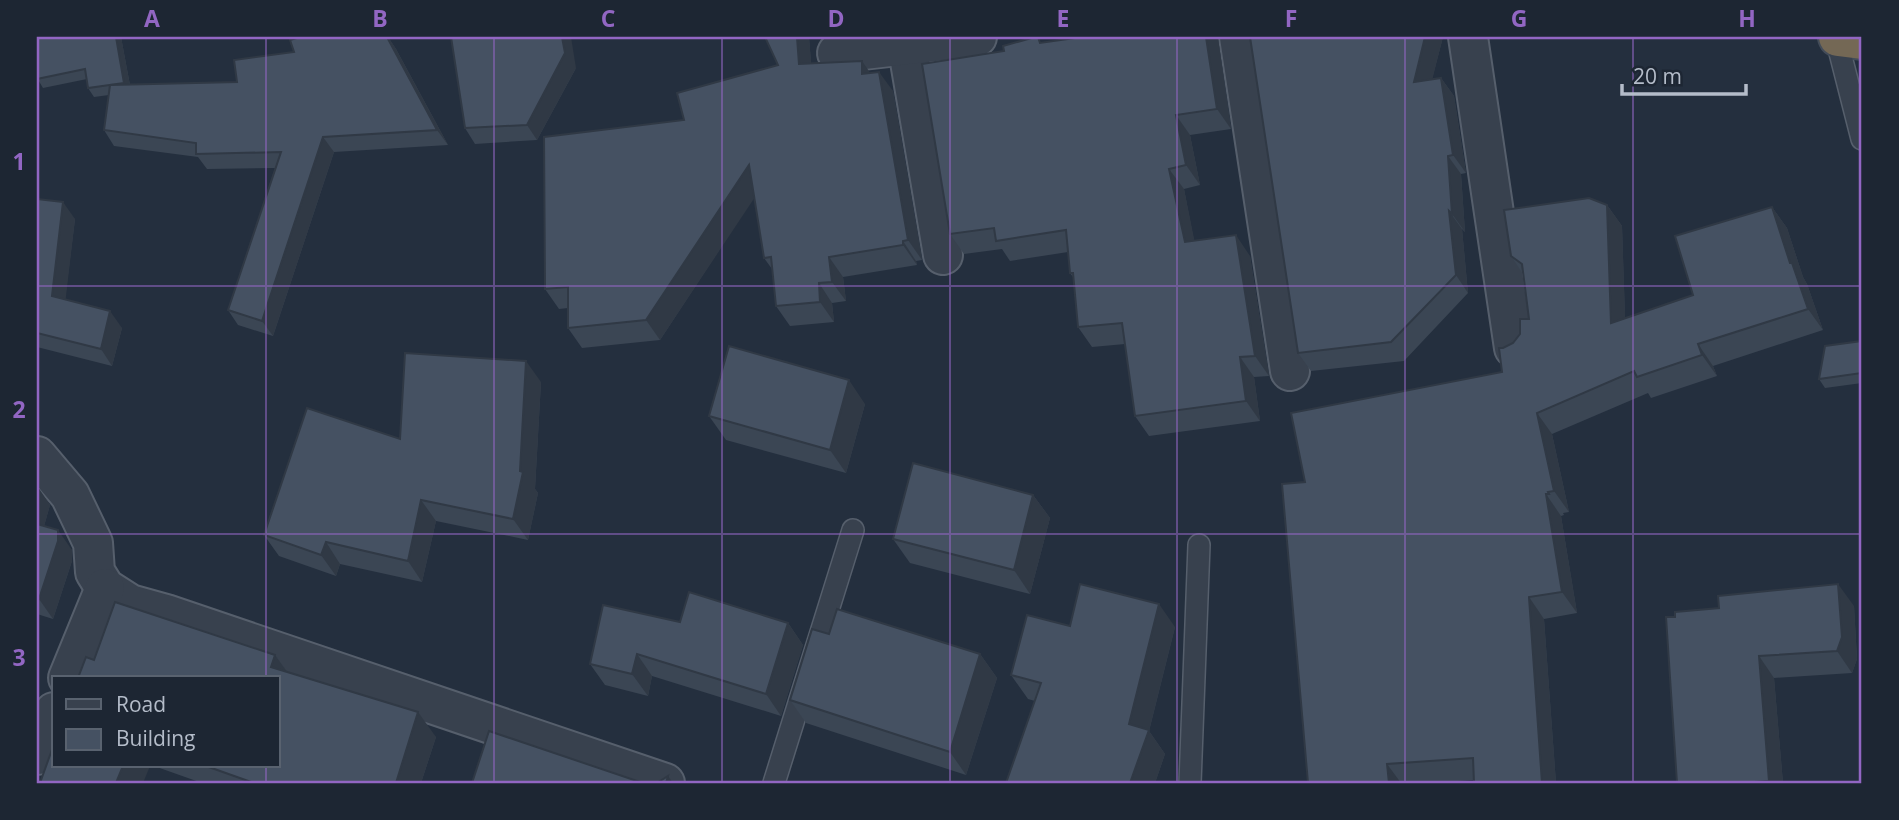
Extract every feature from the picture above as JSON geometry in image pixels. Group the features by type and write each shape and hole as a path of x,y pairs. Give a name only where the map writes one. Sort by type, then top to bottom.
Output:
{"highway":[{"path":"1837,37 1862,40"}],"street":[{"path":"837,53 977,37"},
{"path":"1239,37 1290,371"},
{"path":"1468,37 1514,348"},
{"path":"907,44 943,255"},
{"path":"37,456 70,495 93,543 95,572 104,588 130,604 665,783"},
{"path":"69,676 104,588"},
{"path":"37,755 52,717"}],"lane":[{"path":"1837,37 1862,139"},
{"path":"774,783 853,530"},
{"path":"1190,783 1199,545"}],"building":[{"path":"37,37 116,37 124,83 88,88 85,69 37,79"},
{"path":"300,37 387,37 437,130 323,137 262,321 228,310 281,152 196,154 196,143 104,130 110,85 237,82 234,60 294,52 290,40"},
{"path":"451,37 562,37 565,53 527,125 465,128"},
{"path":"765,37 797,37 799,64 862,61 862,74 879,72 908,240 903,241 903,245 829,257 832,282 819,283 820,302 776,306 771,257 764,258 749,165 646,320 568,328 568,287 545,289 544,137 684,120 677,93 778,65"},
{"path":"1038,37 1040,43 1082,37 1206,37 1217,109 1176,115 1186,165 1169,169 1185,242 1236,235 1255,356 1240,357 1246,401 1135,416 1122,323 1078,327 1066,230 996,241 994,228 950,234 922,64 1004,51 1003,46"},
{"path":"1250,37 1425,37 1414,82 1441,78 1453,155 1448,156 1452,214 1449,211 1456,275 1391,342 1298,353"},
{"path":"1589,198 1607,205 1611,323 1693,295 1675,236 1772,207 1808,309 1698,344 1702,355 1637,377 1634,371 1537,413 1554,491 1546,494 1562,592 1529,597 1542,783 1474,783 1473,758 1387,764 1389,783 1308,783 1282,484 1305,482 1291,413 1502,372 1499,348 1513,343 1520,334 1520,319 1529,319 1522,264 1511,256 1504,210"},
{"path":"37,199 63,202 52,296 110,311 101,349 37,333"},
{"path":"1862,341 1862,373 1819,379 1825,346"},
{"path":"729,346 849,380 830,450 709,416"},
{"path":"405,353 526,361 520,471 523,472 513,519 421,500 408,561 326,542 321,555 264,535 307,408 400,439"},
{"path":"913,463 1033,495 1014,570 893,539"},
{"path":"37,524 58,530 58,541 39,599 37,598"},
{"path":"1080,584 1159,604 1129,724 1149,730 1130,783 1006,783 1041,683 1011,675 1027,615 1070,626"},
{"path":"1838,584 1842,637 1837,651 1759,656 1769,781 1677,783 1666,617 1675,617 1675,612 1719,608 1718,596"},
{"path":"689,592 788,623 766,694 637,654 632,674 590,664 603,605 680,622"},
{"path":"115,602 275,655 271,667 418,712 396,783 250,783 212,768 280,768 280,676 79,676 86,657 94,660"},
{"path":"837,609 980,654 950,752 790,700 812,629 829,634"},
{"path":"489,731 643,783 472,783"},
{"path":"52,750 52,768 122,768 116,783 40,783"},
{"path":"668,776 666,783 657,783"}]}
